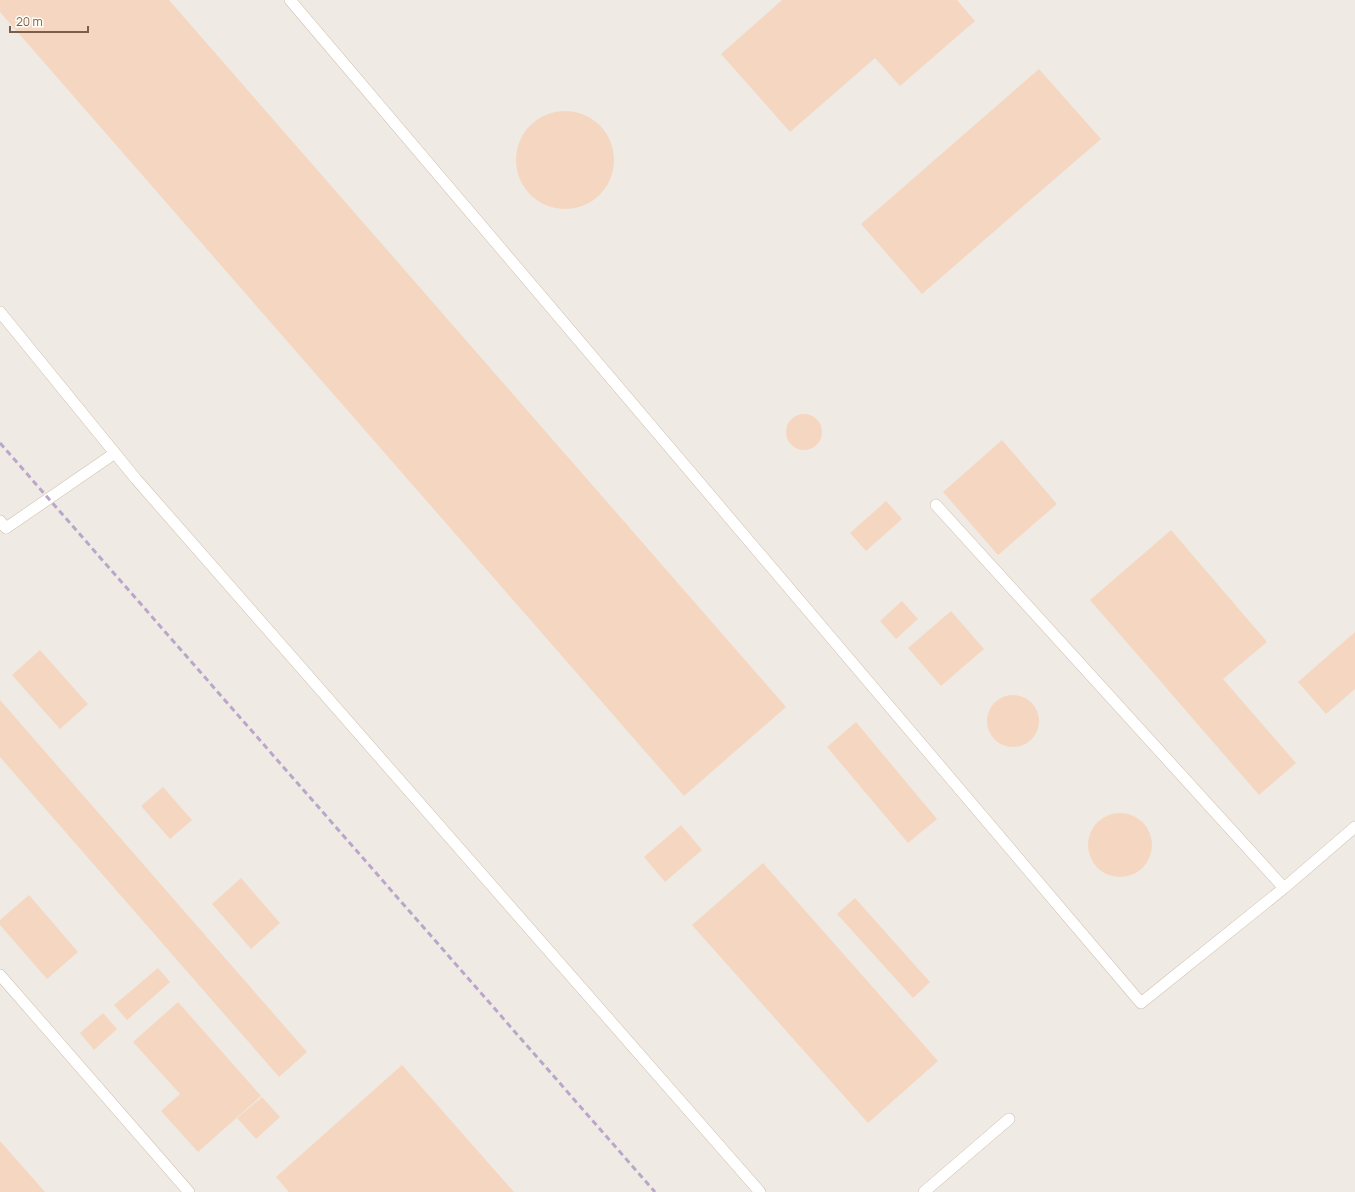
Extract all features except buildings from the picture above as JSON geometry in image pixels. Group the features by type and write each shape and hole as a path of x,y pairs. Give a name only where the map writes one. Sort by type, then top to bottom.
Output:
{"lane":[{"path":"290,0 1141,1003 1284,888 1355,826"},
{"path":"0,312 142,485 760,1192"},
{"path":"0,521 6,528 115,453"},
{"path":"936,505 1284,888"},
{"path":"0,975 189,1192"},
{"path":"924,1192 1009,1119"}],"shaded area":[{"path":"0,0 1355,0 1355,1192 0,1192"}],"railway":[{"path":"0,443 655,1192"}]}
